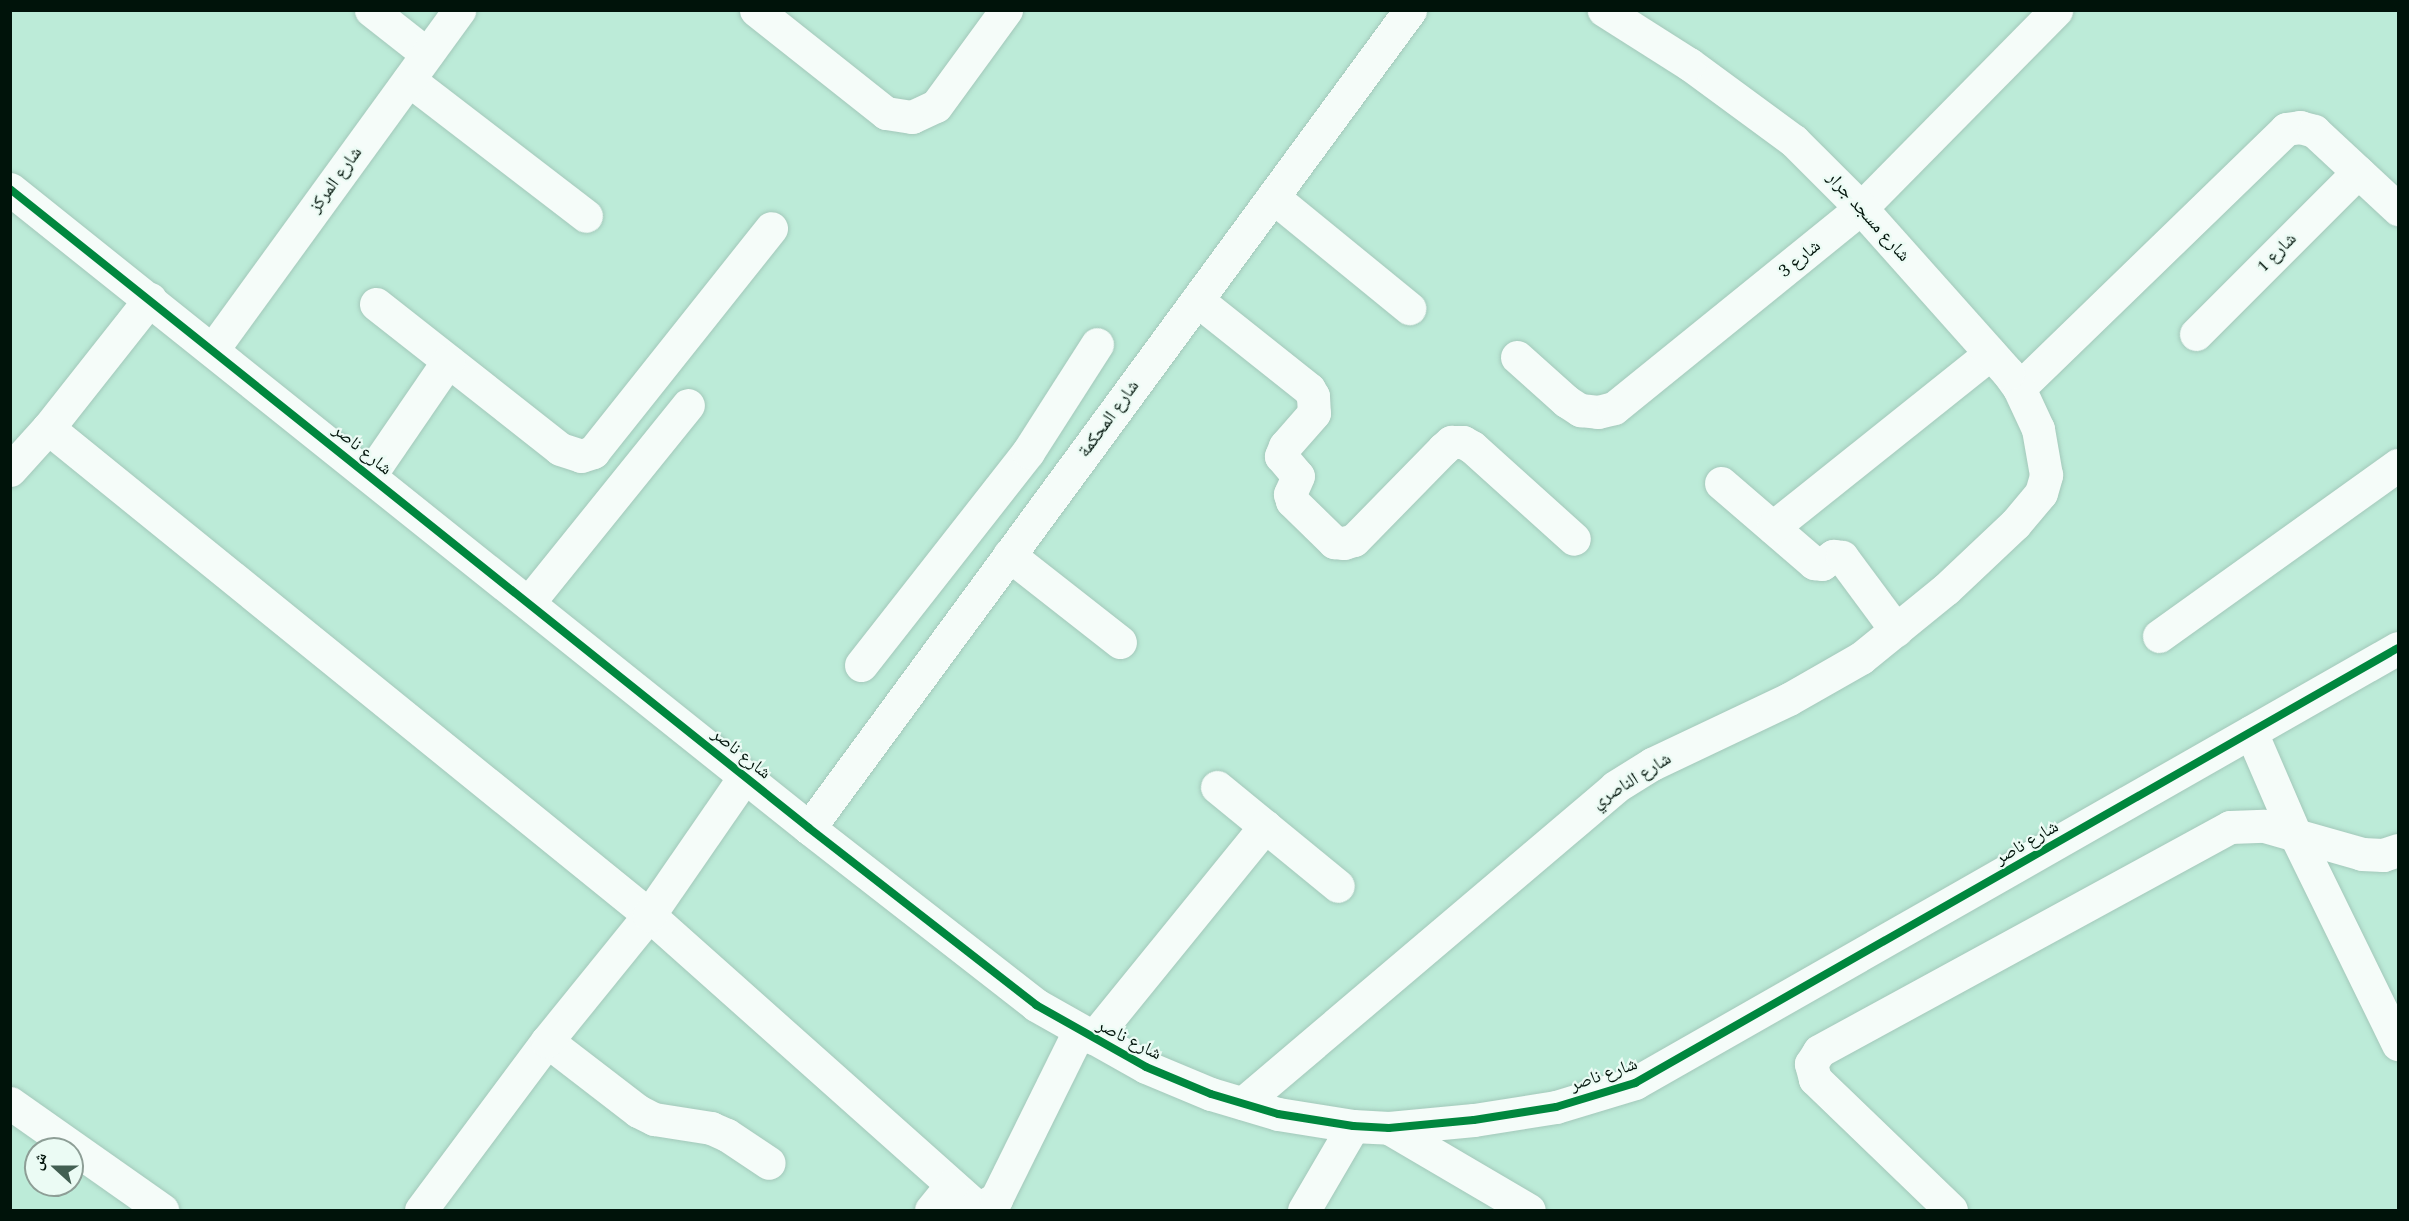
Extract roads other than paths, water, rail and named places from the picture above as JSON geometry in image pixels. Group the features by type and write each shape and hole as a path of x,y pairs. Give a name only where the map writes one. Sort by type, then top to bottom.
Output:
{"street":[{"path":"371,10 418,67 586,216"},
{"name":"شارع المركز","path":"213,349 459,10"},
{"path":"756,10 886,113 912,117 936,106 1006,10"},
{"name":"شارع المحكمة","path":"809,828 1410,10"},
{"name":"شارع مسجد جرار","path":"1604,10 1689,64 1794,141 1861,208 2019,388 2038,429 2046,475 2041,493"},
{"name":"شارع 3","path":"1517,357 1566,401 1580,410 1598,412 1614,408 1861,208 2055,10"},
{"path":"2019,388 2286,129 2300,127 2314,131 2398,209"},
{"name":"شارع 1","path":"2196,334 2358,172"},
{"name":"شارع ناصر","path":"10,189 213,349 809,828 1036,1005 1146,1067 1211,1094 1278,1114 1353,1126 1389,1128 1474,1120 1556,1107 1635,1083 2398,648"},
{"path":"1273,197 1409,308"},
{"path":"376,304 560,449 581,456 593,452 771,228"},
{"path":"10,470 48,428 150,299"},
{"path":"1197,300 1309,389 1313,396 1314,412 1285,446 1281,456 1298,476 1290,494 1292,501 1334,542 1344,543 1354,540 1451,442 1462,442 1472,447 1574,539"},
{"path":"861,665 1013,473 1097,344"},
{"path":"1773,527 1990,354"},
{"path":"370,475 447,361"},
{"path":"1074,380 1116,410"},
{"path":"529,602 688,405"},
{"path":"48,428 649,915 974,1205 985,1205 996,1199 1086,1035 1265,826"},
{"path":"2159,636 2398,465"},
{"path":"1721,483 1814,563 1821,564 1833,556 1842,557 1896,630"},
{"name":"شارع الناصري","path":"1243,1103 1615,787 1652,764 1826,680 1861,658 1994,544 2030,508 2041,493"},
{"path":"1010,555 1120,642"},
{"path":"2251,732 2295,834 2398,1044"},
{"path":"421,1210 547,1041 649,915 746,776"},
{"path":"1216,787 1338,886"},
{"path":"1951,1210 1815,1079 1811,1064 1814,1057 1829,1046 2230,827 2264,826 2362,854 2383,855 2398,850"},
{"path":"547,1041 638,1111 654,1119 711,1128 727,1135 769,1163"},
{"path":"10,1103 162,1210"},
{"path":"1304,1210 1353,1126"},
{"path":"1389,1128 1529,1210"},
{"path":"932,1210 951,1185"}]}
